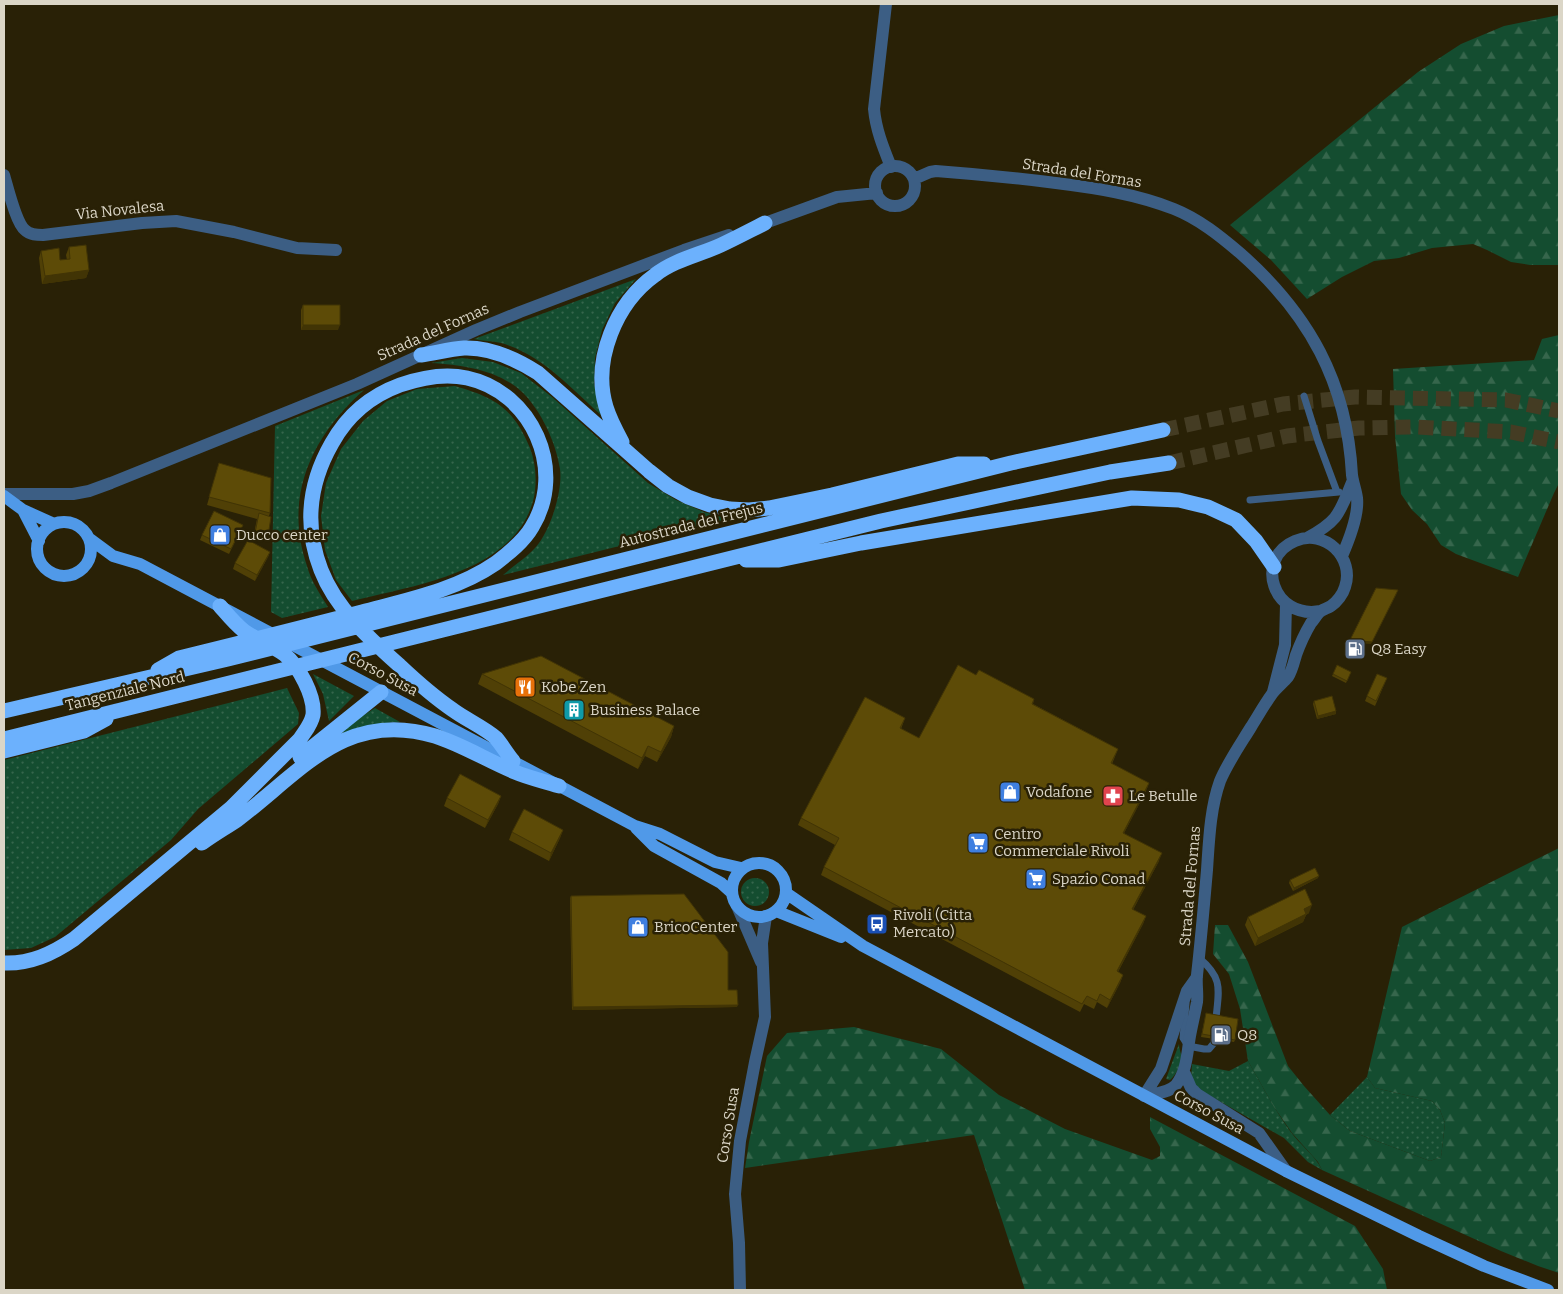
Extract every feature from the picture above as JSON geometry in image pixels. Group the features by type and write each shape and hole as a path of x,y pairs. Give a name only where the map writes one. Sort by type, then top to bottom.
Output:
{"highway":[{"path":"628,452 613,425 606,406 603,388 606,346 624,308 638,289 655,274 765,223"},
{"path":"422,355 464,348 484,350 521,362 538,373 668,486 688,497 730,509 769,508 832,495 958,464 1011,463"},
{"path":"146,677 178,658 204,651 387,605 437,591 494,564 515,547 532,528 541,509 546,487 546,464 540,440 528,419 512,402 492,387 467,378 439,376 413,380 388,389 366,402 351,417 324,457 315,480 311,501 311,526 314,548 322,571 344,610 385,652 426,690 453,711 496,738 513,762"},
{"name":"Autostrada del Frejus","path":"228,659 1011,463 1164,430"},
{"path":"722,560 983,498 1169,462"},
{"path":"722,560 778,560 861,543 1132,498 1179,500 1208,507 1236,520 1256,541 1274,566"},
{"name":"Tangenziale Nord","path":"4,739 722,560"},
{"path":"4,963 23,962 40,958 58,950 74,939 231,808 300,739 310,726 313,715 312,702 305,681 294,664 283,653 243,630 220,606"},
{"name":"Tangenziale Nord","path":"4,711 228,659"},
{"path":"231,808 257,792 381,692"},
{"path":"4,752 84,731 122,710"},
{"path":"144,881 236,820 308,762 334,745 378,730 407,729 436,736 457,744 516,773 558,786"}],"main road":[{"path":"4,495 24,510 54,524"},
{"path":"24,510 39,541"},
{"path":"71,522 79,526 90,539 92,548 86,564 72,574 62,575 52,572 41,561 38,551 39,541 46,529 54,524 71,522"},
{"name":"Corso Susa","path":"90,539 113,556 140,564 635,826 660,834 715,862 742,868"},
{"path":"86,564 113,556"},
{"name":"Corso Susa","path":"635,826 654,846 721,883 731,892"},
{"path":"756,862 772,866 783,877 786,893 782,903 771,913 756,917 737,906 731,892 732,881 742,868 756,862"},
{"name":"Corso Susa","path":"786,893 863,946 1286,1171 1484,1266 1548,1290"},
{"name":"Corso Susa","path":"771,913 863,946"}],"street":[{"path":"886,4 874,110 875,124 891,166"},
{"path":"891,166 902,167 914,179 914,192 911,199 899,206 886,204 877,194 875,187 879,174 891,166"},
{"name":"Strada del Fornas","path":"914,179 936,171 1028,179 1116,192 1174,209 1191,217 1227,242 1253,265 1290,303 1314,340 1336,388 1347,424 1353,480 1357,498 1348,541 1342,556"},
{"name":"Via Novalesa","path":"4,175 19,224 25,231 33,234 43,235 142,223 176,221 234,232 297,248 336,250"},
{"name":"Strada del Fornas","path":"4,495 58,495 89,491 357,384 520,312 684,250 837,197 877,194"},
{"path":"1307,538 1328,542 1336,549 1342,556 1346,566 1347,577 1345,588 1340,598 1332,606 1312,612 1303,612 1294,608 1286,604 1279,596 1274,587 1274,566 1278,556 1286,547 1295,541 1307,538 1324,529 1335,519 1342,508 1342,492 1353,480"},
{"name":"Strada del Fornas","path":"1273,692 1285,645 1286,604"},
{"name":"Strada del Fornas","path":"1184,1072 1197,1001 1197,977 1209,843 1215,800 1220,782 1231,758 1273,692 1288,677 1305,634 1321,610"},
{"name":"Corso Susa","path":"737,906 762,965"},
{"name":"Corso Susa","path":"740,1290 736,1194 740,1141 764,1017 762,943 771,913"},
{"name":"Strada del Fornas","path":"1144,1096 1161,1069 1186,996 1197,977"},
{"path":"1144,1096 1171,1090 1184,1072"},
{"path":"1184,1072 1191,1088 1197,1094 1259,1132 1286,1171"}],"lane":[{"path":"1250,500 1342,492 1318,441 1304,396"},
{"path":"1199,958 1211,968 1219,985 1216,1018"},
{"path":"1186,996 1187,1009 1182,1038 1188,1046 1204,1049 1209,1049 1214,1043 1214,1039"}],"green space":[{"path":"1559,15 1559,265 1530,265 1511,262 1473,244 1432,248 1399,258 1374,261 1342,277 1307,299 1271,260 1230,225 1418,72 1461,44 1504,26"},
{"path":"636,279 615,303 602,330 595,358 594,384 601,415 555,373 529,355 501,343 474,339"},
{"path":"1559,335 1559,483 1518,577 1456,554 1441,545 1427,524 1412,510 1401,494 1395,436 1393,369 1534,360 1542,339"},
{"path":"462,358 493,362 521,373 552,397 648,483 676,500 704,512 728,519 503,575 531,552 546,532 554,511 559,488 560,469 558,458 545,423 531,402 515,386 486,372 453,365 431,363"},
{"path":"455,386 482,395 502,406 524,434 532,454 536,479 534,497 524,522 507,543 486,559 460,571 405,589 352,601 336,580 325,550 321,516 326,483 341,449 363,421 387,401 417,389"},
{"path":"364,390 330,427 317,447 307,469 301,492 298,515 300,540 311,577 328,607 282,618 271,612 275,426"},
{"path":"313,674 354,696 329,721 323,694"},
{"path":"287,688 299,713 298,724 198,809 171,840 55,937 31,948 4,950 4,760"},
{"path":"375,708 400,722 374,725 331,739 353,722"},
{"path":"1559,848 1559,1273 1501,1251 1322,1170 1318,1162 1292,1133 1274,1107 1248,1061 1240,1009 1229,974 1213,954 1215,925 1228,925 1248,962 1288,1066 1330,1115 1350,1131 1430,1161 1441,1157 1445,1123 1440,1110 1432,1101 1375,1088 1367,1077 1402,927"},
{"path":"755,878 765,882 769,892 765,902 755,906 745,902 741,892 745,882"},
{"path":"854,1027 941,1049 999,1095 1065,1129 1152,1160 1160,1156 1160,1147 1150,1129 1150,1117 1355,1226 1383,1269 1387,1290 1025,1290 974,1135 745,1168 767,1056 787,1033"},
{"path":"1179,1044 1182,1057 1181,1063 1172,1078 1170,1080 1166,1079"},
{"path":"1248,1061 1284,1123 1322,1170 1308,1162 1284,1138 1200,1090 1191,1078 1192,1064 1229,1071"},
{"path":"1367,1077 1375,1088 1432,1101 1440,1110 1445,1123 1441,1157 1430,1161 1350,1131 1330,1115"}],"building":[{"path":"86,245 89,270 45,276 41,251 59,248 60,260 70,259 69,247"},
{"path":"303,305 340,305 340,325 303,325"},
{"path":"219,463 271,478 270,513 209,497"},
{"name":"Ducco center","path":"214,511 243,525 231,549 202,535"},
{"path":"259,513 271,517 268,536 255,533"},
{"path":"248,540 270,552 257,575 235,563"},
{"path":"1376,588 1398,590 1372,642 1350,640"},
{"name":"Business Palace","path":"541,656 674,726 661,752 648,746 642,758 482,674"},
{"name":"Centro Commerciale Rivoli","path":"958,665 976,675 979,670 1034,699 1032,704 1118,749 1111,763 1149,783 1123,833 1162,853 1132,909 1146,916 1117,971 1123,975 1110,1000 1100,994 1097,1001 1087,996 1082,1004 824,867 839,838 801,818 865,697 905,718 900,728 919,738"},
{"path":"1337,665 1351,672 1347,681 1333,674"},
{"path":"1377,674 1387,678 1376,701 1367,696"},
{"path":"1332,696 1336,711 1318,716 1314,701"},
{"path":"460,774 501,796 488,820 447,798"},
{"path":"524,809 563,830 551,853 512,832"},
{"path":"1315,868 1319,876 1294,888 1290,880"},
{"path":"1305,889 1312,905 1304,909 1306,914 1258,938 1248,917"},
{"name":"BricoCenter","path":"684,894 728,952 728,990 737,990 738,1005 573,1007 571,896"},
{"path":"1206,1013 1238,1019 1235,1040 1202,1034"}],"tunnel":[{"path":"1163,430 1283,404 1355,397 1506,400 1559,411"},
{"path":"1169,463 1287,436 1359,428 1416,427 1511,432 1559,442"}],"place":[{"name":"Ducco center","path":"220,535"},
{"name":"Q8 Easy","path":"1355,649"},
{"name":"Kobe Zen","path":"525,687"},
{"name":"Business Palace","path":"574,710"},
{"name":"Vodafone","path":"1010,792"},
{"name":"Le Betulle","path":"1113,796"},
{"name":"Centro Commerciale Rivoli","path":"978,843"},
{"name":"Spazio Conad","path":"1036,879"},
{"name":"Rivoli (Citta Mercato)","path":"877,924"},
{"name":"BricoCenter","path":"638,927"},
{"name":"Q8","path":"1221,1035"}]}
